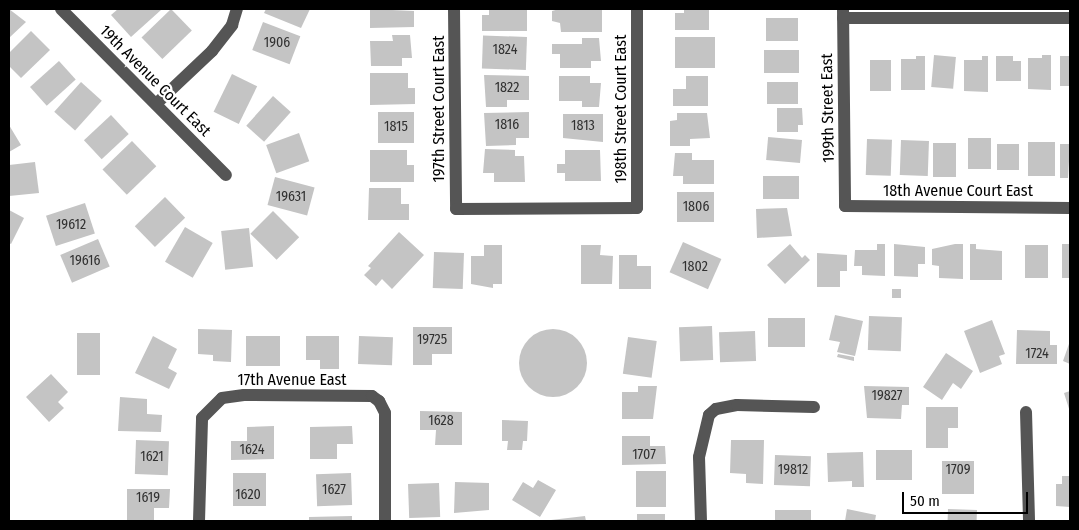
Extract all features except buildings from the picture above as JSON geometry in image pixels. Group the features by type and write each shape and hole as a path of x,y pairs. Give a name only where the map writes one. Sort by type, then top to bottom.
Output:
{"street":[{"name":"19th Avenue Court East","path":"61,9 226,175"},
{"path":"156,104 212,51 232,25 237,9"},
{"name":"197th Street Court East","path":"454,9 456,209 637,208"},
{"name":"198th Street Court East","path":"637,9 637,208"},
{"path":"843,14 1070,18"},
{"name":"199th Street East","path":"843,14 845,206"},
{"name":"18th Avenue Court East","path":"845,206 1070,208"},
{"name":"17th Avenue East","path":"199,521 200,427 208,408 222,398 244,394 372,396 378,402 386,422 385,521"},
{"path":"700,521 699,457 703,427 716,409 737,405 814,407"},
{"path":"1026,412 1029,521"}]}
